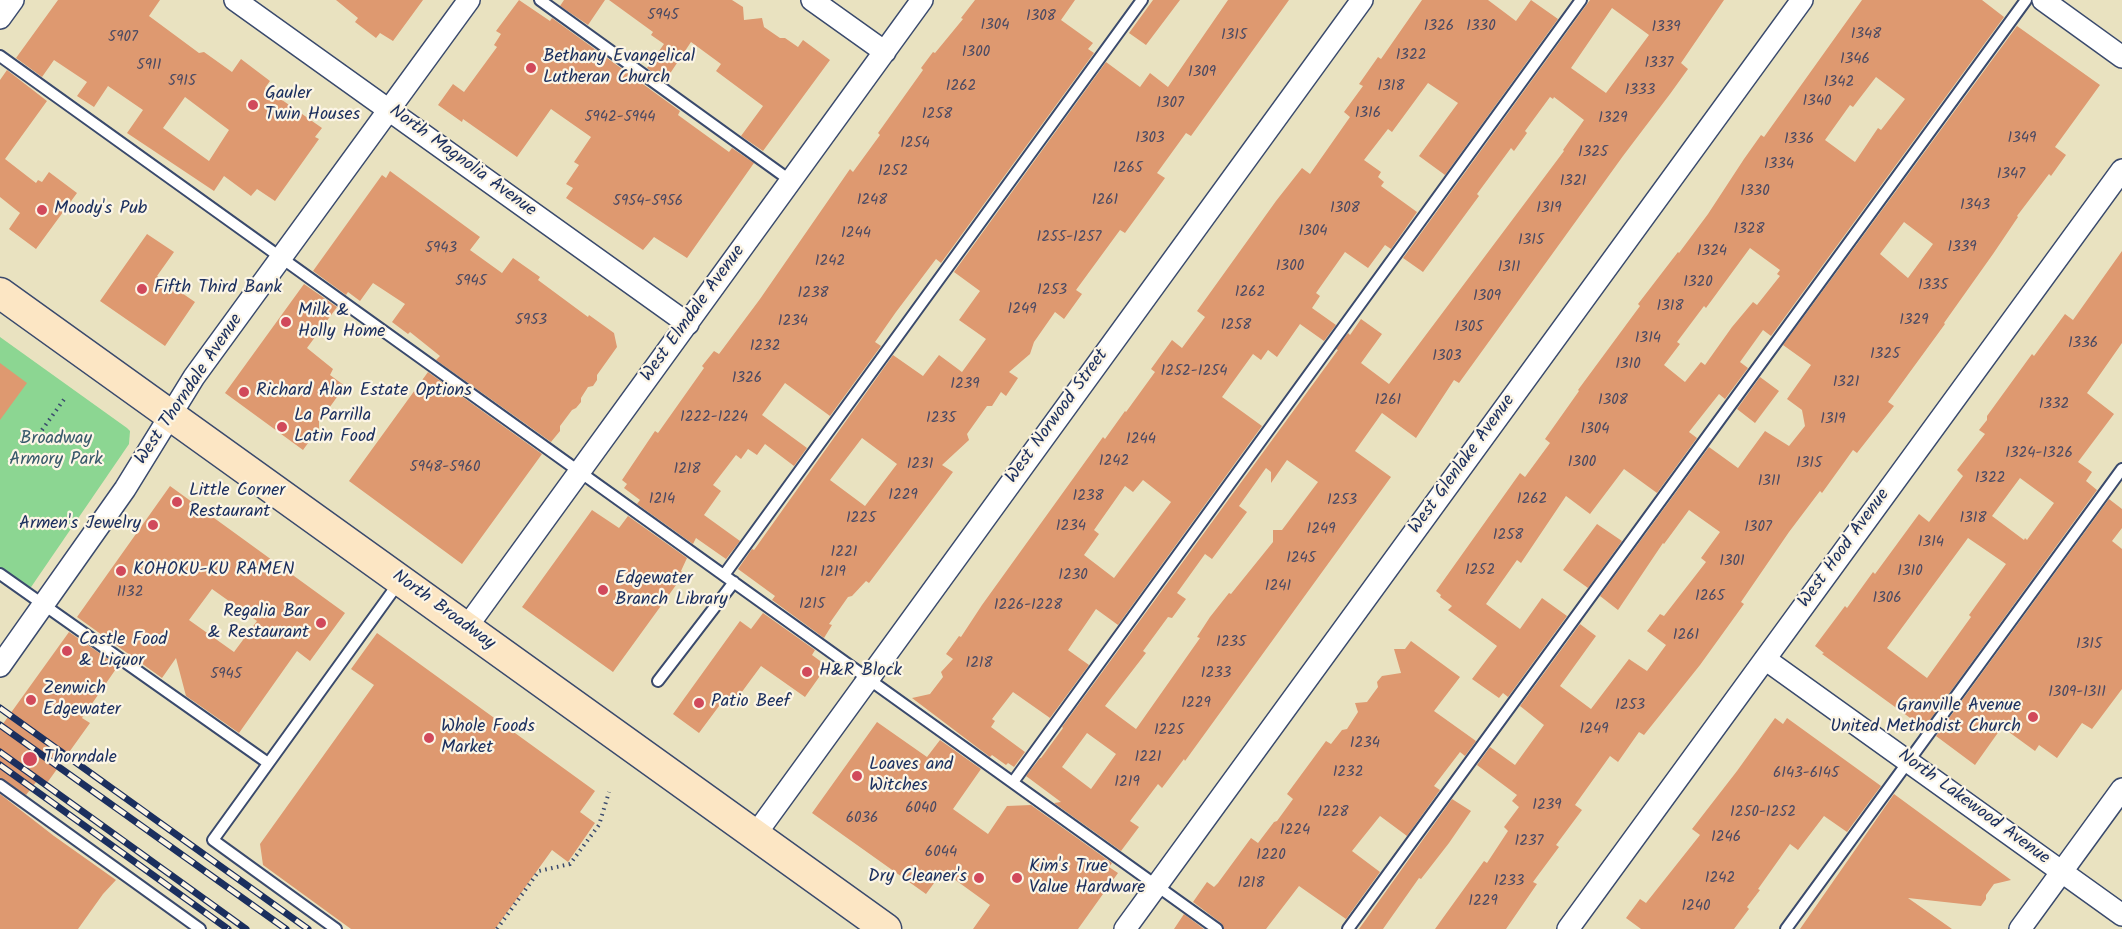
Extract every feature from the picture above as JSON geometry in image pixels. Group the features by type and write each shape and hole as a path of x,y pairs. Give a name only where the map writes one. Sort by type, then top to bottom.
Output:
{"main road":[{"name":"North Broadway","path":"0,293 886,929"}],"street":[{"path":"0,18 13,0"},
{"name":"North Magnolia Avenue","path":"235,0 688,324"},
{"name":"West Thorndale Avenue","path":"0,666 124,489 194,377 469,0"},
{"path":"812,0 885,52"},
{"name":"West Elmdale Avenue","path":"466,628 922,0"},
{"name":"West Norwood Street","path":"755,835 1362,0"},
{"name":"West Glenlake Avenue","path":"1125,929 1802,0"},
{"path":"2043,0 2122,57"},
{"name":"West Hood Avenue","path":"1568,929 2122,170"},
{"name":"North Lakewood Avenue","path":"1765,659 2122,915"},
{"path":"2020,929 2122,789"}],"lane":[{"path":"540,0 791,181"},
{"path":"724,575 1142,0"},
{"path":"1012,782 1581,0"},
{"path":"1348,929 2026,0"},
{"path":"0,56 1217,929"},
{"path":"1785,929 2122,469"},
{"path":"0,574 268,763"},
{"path":"336,929 213,840 400,580"},
{"path":"658,681 734,582"},
{"path":"0,785 200,929"}],"path":[{"path":"42,430 65,398"},
{"path":"497,929 539,871 570,864 599,825 609,792"}],"green space":[{"name":"Broadway Armory Park","path":"0,337 130,431 129,444 27,593 0,574"}],"building":[{"path":"58,0 160,0 149,16 199,53 204,52 232,72 241,59 270,81 265,88 322,128 315,137 319,139 275,201 257,189 251,196 224,176 214,191 127,133 143,110 108,86 94,107 77,96 87,82 54,60 42,77 16,58","holes":["185,97 229,130 209,161 163,128"]},
{"path":"336,0 423,0 393,41 380,33 376,38 355,22 358,18"},
{"path":"519,0 550,21 552,18 680,111 678,115 729,152 732,148 754,163 687,258 654,237 643,250 566,198 573,188 566,184 579,165 574,162 591,137 551,109 517,157 463,119 462,122 438,105 453,84 464,92 497,47 494,45 501,34 496,31"},
{"path":"564,0 605,0 588,25 560,6"},
{"path":"609,0 732,0 743,7 744,20 762,18 764,27 780,38 785,38 798,47 803,40 830,60 763,151 741,136 763,106 716,71 721,64 691,42 665,81 647,68 664,44 651,35 653,32"},
{"path":"975,0 1075,0 1061,20 1093,43 1088,49 1094,53 941,263 936,259 896,312 875,342 881,346 830,416 785,383 762,415 807,448 794,466 765,444 757,455 748,449 741,459 736,455 713,485 721,491 704,515 740,541 726,559 696,538 693,544 637,504 640,500 624,488 627,484 622,480 655,431 658,433 704,368 702,366 714,351 719,354 760,299 850,169 853,172 880,135 878,133 923,70 921,68 963,19 961,18"},
{"path":"1153,0 1180,0 1146,45 1129,33"},
{"path":"1228,0 1289,0 1191,136 1186,133 1157,173 1165,178 1125,233 1120,230 1076,290 1082,294 1064,319 1055,312 1034,342 1030,354 1009,372 1018,378 1006,396 1001,392 992,406 987,406 967,434 969,440 942,465 953,472 869,583 866,581 852,596 848,597 829,624 832,625 824,638 772,600 775,596 738,569 752,549 754,550 893,355 923,376 939,355 962,372 986,339 959,320 980,291 954,272 1106,62 1140,87 1150,73 1168,87","holes":["862,438 897,464 865,506 830,480"]},
{"path":"1422,0 1488,0 1516,21 1531,0 1558,19 1445,175 1419,156 1458,103 1428,83 1392,132 1388,129 1364,160 1381,172 1378,177 1384,182 1381,186 1417,212 1391,249 1385,245 1368,268 1345,252 1316,293 1320,296 1312,308 1336,325 1324,341 1300,324 1277,357 1268,350 1261,360 1253,354 1222,397 1262,426 1118,625 1096,609 1068,650 1089,665 1050,718 1013,692 992,719 995,721 991,727 1025,752 1014,767 1008,763 1006,765 992,755 990,757 912,698 930,694 943,677 941,672 953,659 946,654 959,636 961,637 1103,437 1105,439 1155,372 1151,369 1172,340 1182,348 1205,317 1197,311 1276,201 1302,168 1310,174 1350,117 1344,112 1363,86 1359,84 1378,57 1381,59","holes":["1143,480 1171,502 1114,578 1084,555 1099,534 1094,530 1125,486 1133,492"]},
{"path":"1590,0 1724,0 1681,63 1688,69 1459,383 1454,380 1416,438 1382,413 1355,451 1391,477 1185,761 1184,759 1162,788 1158,784 1130,821 1139,827 1121,851 1054,803 1061,802 1026,776 1338,350 1336,349 1348,333 1350,335 1361,319 1382,334 1361,363 1389,384 1564,151 1584,120 1554,97 1553,99 1550,97 1525,131 1527,133 1514,151 1511,148 1423,272 1403,258","holes":["1612,8 1649,35 1606,93 1571,68","1287,460 1318,482 1282,530 1273,530 1273,542 1210,617 1197,637 1200,638 1136,729 1105,706 1146,653 1143,651 1168,617 1172,618 1186,599 1177,593 1205,554 1212,559 1247,512 1239,506 1266,468 1271,472 1271,483","1087,733 1116,754 1091,789 1062,767"]},
{"path":"1862,0 1982,0 2004,17 1771,336 1763,330 1740,362 1748,368 1725,399 1719,394 1689,432 1697,438 1657,493 1624,469 1590,514 1566,496 1521,563 1517,560 1486,604 1520,629 1542,598 1567,616 1508,697 1503,693 1499,698 1472,679 1497,646 1448,610 1452,606 1436,591 1520,473 1525,477 1550,443 1545,439 1640,306 1638,304 1708,214 1761,135 1764,137","holes":["1876,77 1905,99 1881,130 1878,128 1855,162 1825,140 1850,105 1853,107","1750,248 1780,270 1777,274 1780,276 1757,305 1753,302 1705,365 1701,362 1685,382 1664,365 1680,344 1677,342 1704,306 1706,308"]},
{"path":"2017,26 2100,85 2055,147 2066,155 2017,216 1945,324 1888,402 1894,406 1857,453 1853,450 1822,493 1820,491 1789,532 1741,602 1744,604 1700,665 1644,735 1639,732 1618,762 1610,756 1575,805 1582,810 1556,845 1559,847 1533,882 1537,884 1506,929 1435,929 1484,861 1487,863 1508,831 1504,827 1519,807 1512,801 1517,795 1477,765 1490,747 1515,765 1544,725 1520,706 1580,624 1596,636 1560,686 1591,709 1629,659 1647,671 1666,645 1647,631 1660,614 1664,616 1706,562 1701,558 1720,532 1689,510 1663,543 1618,610 1600,596 1709,447 1738,468 1765,431 1789,446 1805,426 1802,410 1787,399 1811,365 1783,345","holes":["1904,222 1933,244 1908,278 1880,254"]},
{"path":"7,70 47,101 5,159 36,183 38,180 42,182 49,172 77,193 36,249 9,229 20,213 0,197 0,80"},
{"path":"390,171 480,237 470,250 502,273 513,258 540,277 538,280 614,333 617,347 597,375 593,386 588,387 581,402 560,426 560,431 551,442 436,360 440,356 410,332 408,334 392,322 405,304 373,283 360,301 348,292 346,295 313,271 382,175 386,178"},
{"name":"Fifth Third Bank","path":"147,234 174,252 157,276 195,302 165,346 100,301"},
{"path":"2122,251 2122,343 2087,393 2114,414 2078,462 2092,472 2086,481 2097,490 1924,728 1822,654 1824,653 1815,646 1873,572 1875,574 1919,514 1929,522 1963,476 1957,470 1985,434 1979,430 1987,420 1987,416 2032,354 2034,356 2065,314 2073,320","holes":["2020,478 2054,503 2027,540 1992,516","1968,538 2006,564 1927,678 1887,648"]},
{"path":"304,284 337,307 307,348 333,369 330,375 345,386 319,422 319,428 303,450 225,393"},
{"path":"0,363 27,383 0,420"},
{"path":"428,372 542,454 462,564 349,481"},
{"path":"1760,377 1779,391 1755,423 1737,409"},
{"path":"170,486 345,613 310,661 297,651 239,733 186,696 176,658 162,678 77,617","holes":["212,589 257,621 234,652 189,620"]},
{"path":"2109,499 2122,509 2122,528 2112,541 2122,549 2122,689 2092,729 2082,723 2057,758 2039,745 2035,751 2002,727 1975,765 1936,736"},
{"name":"Edgewater Branch Library","path":"592,510 619,528 628,516 687,558 681,571 684,574 613,672 522,607"},
{"path":"1597,524 1622,541 1588,588 1563,570"},
{"path":"763,613 815,650 812,655 827,666 805,697 761,666 730,708 722,702 699,733 673,714 740,621 751,629"},
{"path":"69,632 118,666 82,718 90,723 47,783 40,777 26,795 0,778 0,728"},
{"name":"Whole Foods Market","path":"377,633 595,791 580,812 595,823 568,862 552,850 495,929 351,929 263,865 260,844 374,685 351,669"},
{"path":"1411,641 1460,677 1434,711 1476,741 1465,756 1460,752 1434,786 1440,790 1407,836 1380,816 1352,851 1380,872 1346,919 1299,886 1266,929 1224,929 1221,923 1193,902 1207,882 1214,887 1218,883 1251,838 1258,843 1277,821 1293,799 1287,794 1326,741 1331,744 1342,730 1347,729 1358,712 1355,703 1367,702 1378,687 1377,682 1382,676 1401,673 1394,649 1405,649"},
{"path":"1775,718 1783,724 1787,718 1881,786 1847,832 1824,816 1798,850 1790,844 1758,889 1760,890 1747,907 1749,909 1734,929 1641,929 1626,918 1640,899 1646,903 1700,835 1692,829"},
{"path":"877,722 927,757 940,740 981,769 953,809 988,834 1007,806 1031,805 1112,863 1109,867 1118,873 1078,929 973,929 990,905 943,871 926,894 812,813"},
{"path":"0,794 116,880 78,929 0,929"},
{"path":"1894,794 2011,880 1994,884 1981,906 1908,898 1952,929 1800,929"},
{"path":"1452,799 1471,811 1449,843 1421,879 1419,878 1383,929 1359,929"},
{"path":"1184,914 1204,929 1174,929"}],"railway":[{"path":"0,708 308,929"},
{"path":"0,725 286,929"},
{"path":"0,752 246,929"},
{"path":"0,765 228,929"}],"place":[{"name":"Bethany Evangelical Lutheran Church","path":"531,68"},
{"name":"Gauler Twin Houses","path":"253,105"},
{"name":"Moody's Pub","path":"42,210"},
{"name":"Fifth Third Bank","path":"142,289"},
{"name":"Milk & Holly Home","path":"286,322"},
{"name":"Richard Alan Estate Options","path":"244,392"},
{"name":"La Parrilla Latin Food","path":"282,427"},
{"name":"Little Corner Restaurant","path":"177,502"},
{"name":"Armen's Jewelry","path":"153,525"},
{"name":"KOHOKU-KU RAMEN","path":"121,571"},
{"name":"Edgewater Branch Library","path":"603,590"},
{"name":"Regalia Bar & Restaurant","path":"321,623"},
{"name":"Castle Food & Liquor","path":"67,651"},
{"name":"H&R Block","path":"807,672"},
{"name":"Zenwich Edgewater","path":"31,700"},
{"name":"Patio Beef","path":"699,703"},
{"name":"Granville Avenue United Methodist Church","path":"2033,717"},
{"name":"Whole Foods Market","path":"429,738"},
{"name":"Thorndale","path":"30,759"},
{"name":"Loaves and Witches","path":"857,776"},
{"name":"Dry Cleaner's","path":"979,878"},
{"name":"Kim's True Value Hardware","path":"1017,878"}]}
